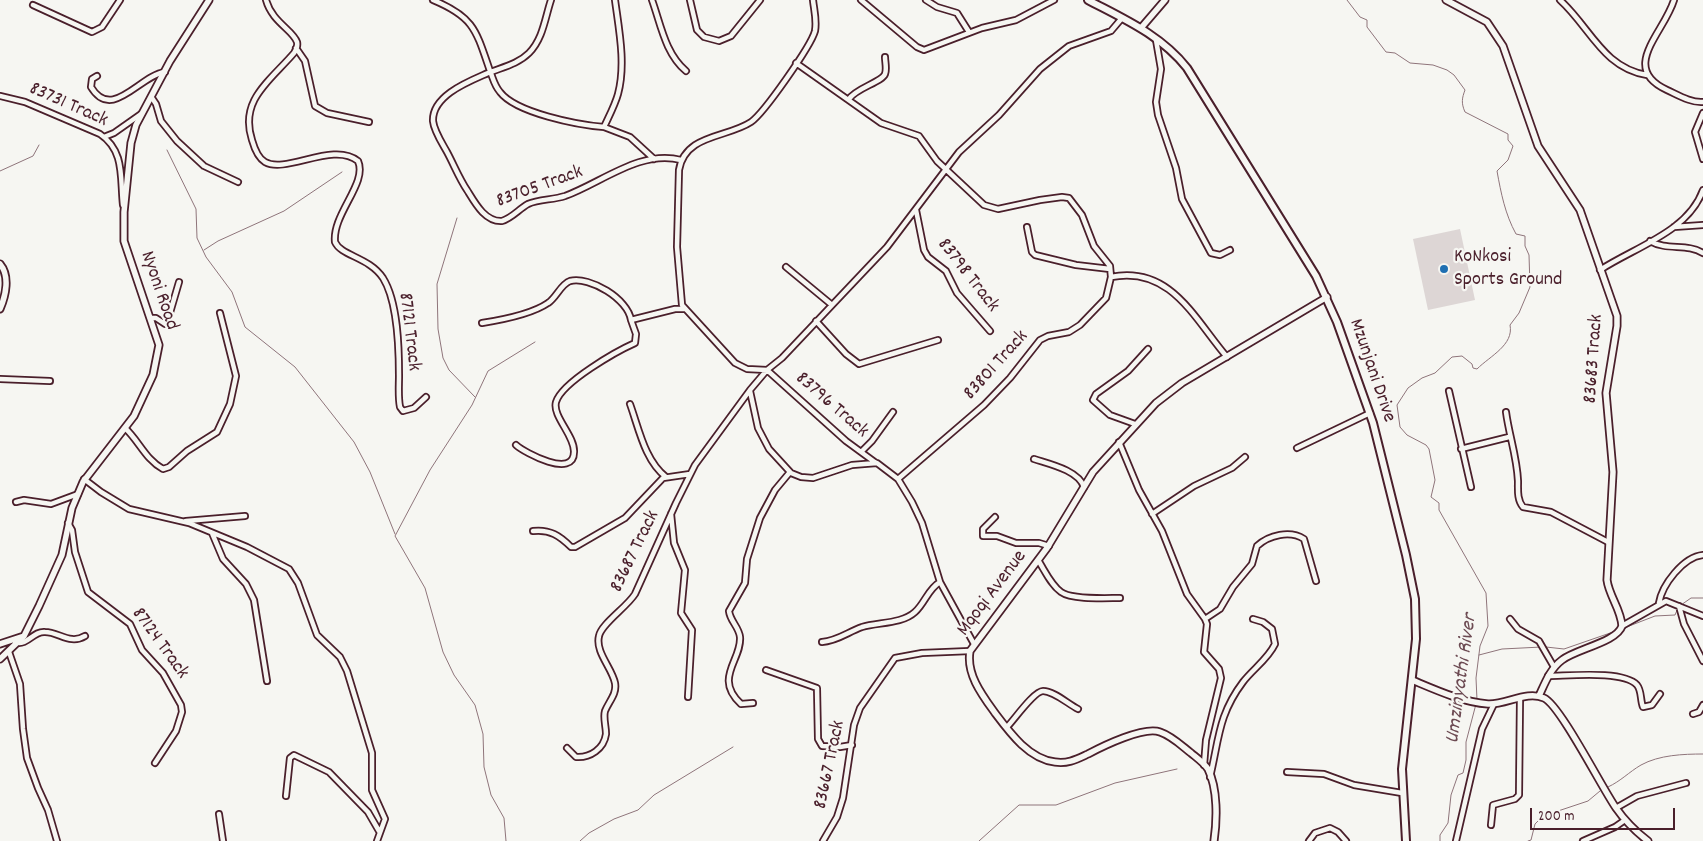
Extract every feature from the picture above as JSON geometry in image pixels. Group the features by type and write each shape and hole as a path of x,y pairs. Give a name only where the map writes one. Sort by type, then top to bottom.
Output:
{"main road":[{"name":"Mzunjani Drive","path":"1088,0 1141,28 1156,38 1178,58 1195,80 1308,262 1327,297 1370,413 1413,583 1416,630 1403,758 1402,793 1406,841"}],"street":[{"path":"33,5 92,32 102,27 120,0"},
{"name":"Nyoni Road","path":"0,659 19,643 24,636 62,555 68,523 84,479 125,428 141,403 158,360 159,345 126,248 124,212 131,143 136,125 189,28 209,0"},
{"path":"266,0 277,21 296,40 296,48 306,61 315,106 327,113 369,122"},
{"path":"433,0 458,11 470,22 499,92 510,101 573,124 604,127 630,137 654,159"},
{"name":"83705 Track","path":"551,0 534,48 515,63 453,90 438,107 433,121 466,189 488,218 497,221 507,220 527,205 563,197 595,184 622,169 654,159 681,160"},
{"path":"604,127 618,96 621,76 620,30 615,0"},
{"path":"652,0 673,58 686,71"},
{"path":"690,0 697,30 704,37 719,41 731,36 760,0"},
{"path":"767,370 748,369 735,363 684,309 680,294 677,247 678,178 681,160 699,142 736,129 754,120 810,43 816,16 812,0"},
{"path":"861,0 921,50 969,32 1016,20 1054,0"},
{"path":"926,0 937,7 957,13 969,32"},
{"path":"1141,28 1165,0"},
{"name":"83683 Track","path":"1446,0 1482,19 1498,36 1509,59 1538,146 1578,204 1600,271 1614,306 1617,322 1606,393 1613,472 1608,542 1608,589 1617,606 1622,626"},
{"path":"1560,0 1590,37 1614,62 1628,70 1647,75 1668,90 1694,102 1703,102"},
{"path":"1647,75 1644,64 1648,51 1664,25 1674,0"},
{"name":"83687 Track","path":"567,748 576,757 587,757 596,750 605,737 604,713 615,689 611,672 599,647 599,635 604,627 627,606 635,594 690,474 750,390 767,370 782,358 887,247 964,146 999,115 1047,62 1069,46 1111,31 1122,18"},
{"path":"1156,38 1161,68 1156,107 1176,168 1182,199 1211,253 1220,255 1230,250"},
{"name":"87121 Track","path":"296,48 251,102 248,123 253,145 262,159 268,164 290,163 335,154 349,155 358,161 360,173 338,219 336,242 343,252 358,257 373,266 390,293 399,355 400,407 403,410 410,411 426,397"},
{"path":"848,99 858,89 883,77 886,72 885,57"},
{"path":"796,63 881,123 919,136 937,161 946,168 976,201 990,208 1062,197 1069,198 1082,215 1094,246 1110,269 1111,277 1132,276 1172,290 1182,299 1227,356"},
{"path":"97,76 91,81 91,87 100,97 110,101 120,98 153,74 165,72"},
{"name":"83731 Track","path":"0,96 26,102 104,137 113,144 120,160 124,212"},
{"path":"152,98 156,104 161,122 177,141 204,166 238,182"},
{"path":"104,137 114,133 143,113"},
{"path":"1703,113 1695,132 1703,159"},
{"path":"1600,271 1674,227 1697,204 1703,190"},
{"name":"83798 Track","path":"916,210 924,250 928,258 946,271 956,293 990,331"},
{"path":"1674,227 1703,225"},
{"path":"1027,227 1034,255 1076,265 1110,269"},
{"path":"1650,241 1659,246 1692,248 1703,253"},
{"path":"0,264 6,281 5,296 0,309"},
{"path":"786,267 832,304"},
{"name":"83801 Track","path":"898,479 984,405 1010,378 1040,340 1048,336 1069,332 1080,324 1106,298 1111,277"},
{"path":"482,322 540,308 552,300 571,281 598,285 626,308 636,334 635,343 600,362 565,390 556,401 556,410 575,451 572,458 564,463 556,464 524,452 516,444"},
{"path":"151,318 156,318 163,324 167,323 179,282"},
{"name":"Mqoqi Avenue","path":"1214,841 1216,815 1210,777 1204,765 1168,736 1154,730 1142,732 1099,748 1075,760 1054,762 1033,754 1007,727 976,684 969,662 970,651 1049,546 1084,487 1135,424 1170,391 1327,297"},
{"path":"631,320 674,309 684,309"},
{"path":"125,428 137,440 150,460 162,469 169,467 183,454 219,429 230,404 236,376 220,313"},
{"path":"816,321 846,354 860,364 938,340"},
{"path":"1135,424 1110,415 1093,400 1096,394 1128,371 1148,349"},
{"name":"83796 Track","path":"767,370 861,452 898,479"},
{"path":"0,379 50,381"},
{"path":"750,390 758,428 770,449 790,472 800,477 813,478 852,465 877,463"},
{"path":"1449,391 1471,487"},
{"path":"630,404 648,453 657,469 666,477"},
{"path":"861,452 878,434 893,412"},
{"path":"1506,412 1509,436 1515,454 1519,496 1523,507 1551,512 1608,542"},
{"path":"1297,448 1370,413"},
{"path":"1461,449 1509,436"},
{"path":"1119,442 1139,490 1162,531 1187,594 1207,624 1204,652 1217,667 1221,678 1206,740 1204,765"},
{"path":"1152,514 1194,486 1232,468 1245,457"},
{"path":"1034,459 1060,467 1081,480 1084,487"},
{"path":"753,703 741,704 730,684 730,668 740,640 730,611 744,583 747,559 760,518 775,490 790,472"},
{"path":"533,531 549,531 560,537 571,547 574,547 625,518 658,482 666,477 690,474"},
{"path":"84,479 129,509 147,515 184,522 247,547 289,569 298,583 317,635 345,665 372,753 370,784 384,818 377,841"},
{"path":"898,479 922,523 940,582 974,644"},
{"path":"16,502 24,500 51,504 78,494"},
{"path":"671,514 674,543 685,570 681,613 692,630 688,697"},
{"path":"184,522 245,516"},
{"path":"995,517 982,530 983,536 997,536 1016,543 1039,543 1049,546"},
{"name":"87124 Track","path":"68,523 88,592 130,624 142,650 163,673 181,705 182,712 176,731 155,763"},
{"path":"212,533 223,559 246,584 254,600 268,681"},
{"path":"1205,619 1220,609 1233,587 1252,564 1257,546 1274,537 1289,534 1304,539 1316,581"},
{"path":"1659,603 1664,588 1676,573 1690,560 1703,555"},
{"path":"1038,560 1052,582 1062,593 1073,596 1120,598"},
{"path":"822,642 833,640 862,627 909,616 916,612 933,586 940,582"},
{"path":"1539,696 1554,667 1568,656 1616,636 1622,626 1659,603 1669,601 1703,616"},
{"path":"1679,606 1684,624 1703,661"},
{"path":"1510,619 1518,628 1539,641 1554,667"},
{"path":"1210,777 1220,726 1229,704 1243,682 1275,644 1272,629 1263,622 1253,620"},
{"path":"19,643 24,643 35,634 44,632 71,639 84,636"},
{"path":"0,644 24,636"},
{"name":"83667 Track","path":"823,841 842,803 854,725 860,708 896,658 922,653 970,651"},
{"path":"9,652 20,684 27,758 48,810 57,841"},
{"path":"766,670 817,688 818,739 822,746 852,745"},
{"path":"1548,676 1598,674 1631,681 1638,688 1643,707 1652,705 1660,694"},
{"path":"1412,680 1486,704 1539,696 1555,706 1616,808 1625,820 1648,841"},
{"path":"1007,727 1034,695 1040,691 1046,692 1078,709"},
{"path":"1490,825 1493,805 1515,799 1519,795 1520,698"},
{"path":"1456,841 1482,729 1494,704"},
{"path":"1693,714 1699,712 1703,706"},
{"path":"286,796 290,758 294,755 329,772 368,812 379,831"},
{"path":"1287,772 1324,774 1354,785 1402,793"},
{"path":"1616,808 1637,796 1686,782"},
{"path":"219,814 223,841"},
{"path":"1583,841 1615,827 1625,820"},
{"path":"1309,841 1315,832 1330,828 1338,832 1346,841"}],"shaded area":[{"name":"KoNkosi Sports Ground","path":"1460,229 1475,300 1428,310 1413,239"}],"waterway":[{"name":"Umzinyathi River","path":"1347,0 1360,17 1367,20 1367,27 1386,52 1395,53 1410,63 1433,65 1447,70 1454,75 1465,90 1462,101 1465,112 1508,134 1508,140 1513,146 1508,160 1497,171 1504,203 1512,226 1516,234 1525,236 1525,246 1529,255 1530,287 1519,313 1510,325 1508,338 1500,350 1477,369 1473,368 1472,364 1462,356 1452,357 1435,373 1422,378 1408,388 1397,405 1400,427 1407,435 1426,445 1429,449 1435,480 1431,497 1439,503 1439,510 1486,593 1488,626 1480,646 1476,678 1477,700"},
{"path":"0,171 33,156 39,145"},
{"path":"167,150 196,209 197,238 206,257 232,292 245,327 295,367 354,442 370,472 395,534"},
{"path":"204,250 218,241 284,211 342,172"},
{"path":"457,218 437,284 438,329 443,358 449,370 475,397"},
{"path":"506,841 504,818 491,795 484,767 483,734 475,705 454,675 443,652 425,588 395,536 430,470 472,405 488,371 535,342"},
{"path":"1681,605 1691,598 1703,598"},
{"path":"1624,628 1655,616 1675,615 1678,608"},
{"path":"1546,647 1564,649 1616,631"},
{"path":"1479,655 1502,649 1542,647"},
{"name":"Umzinyathi River","path":"1440,841 1440,835 1448,823 1451,795 1458,775 1463,773 1466,760 1466,742 1476,704"},
{"path":"580,841 589,833 614,819 638,810 654,795 733,747"},
{"path":"1608,787 1641,765 1655,759 1703,754"},
{"path":"979,841 1019,805 1056,805 1115,783 1177,769"},
{"path":"1528,841 1531,840 1535,824 1543,816 1588,801 1600,791"}],"place":[{"name":"KoNkosi Sports Ground","path":"1444,269"}]}
